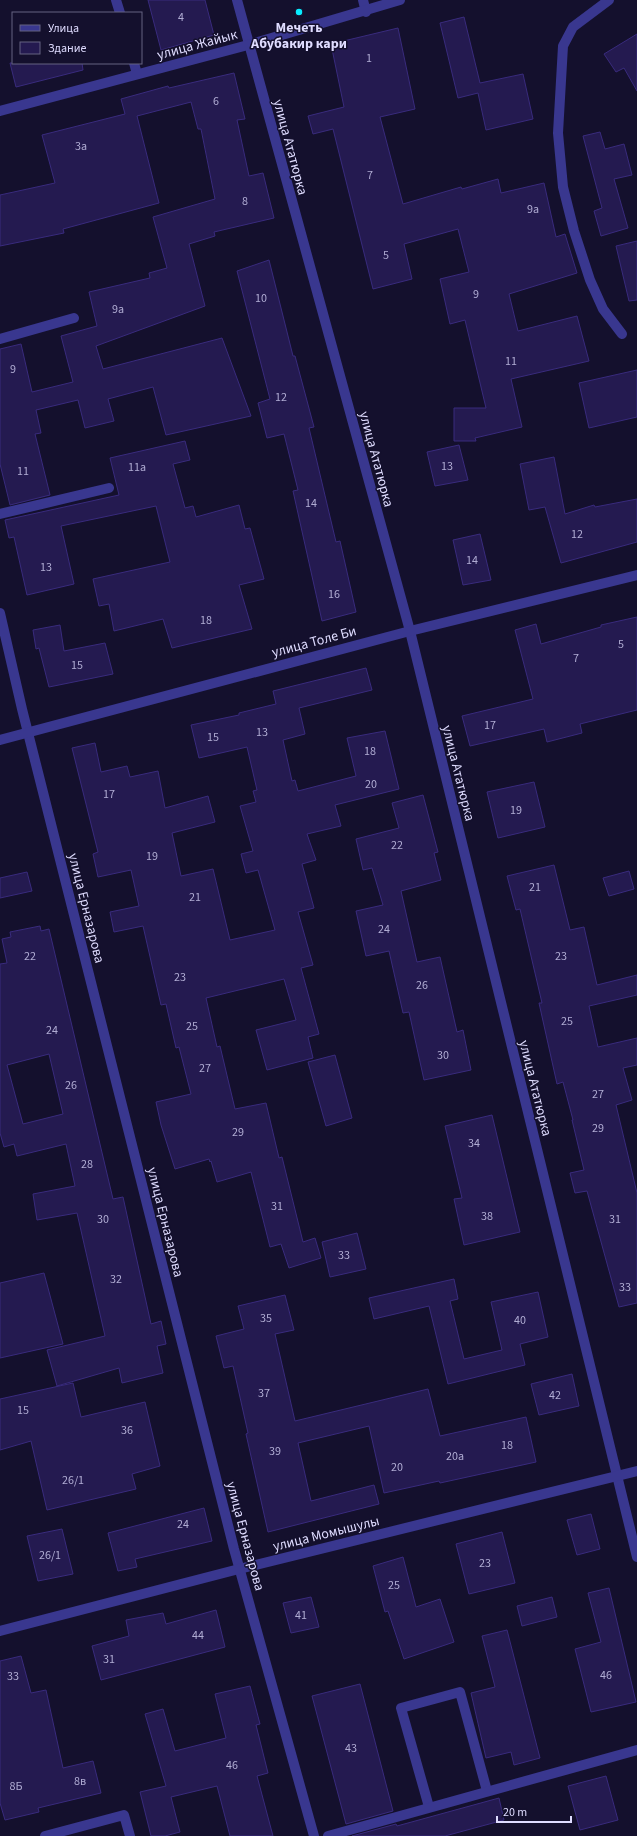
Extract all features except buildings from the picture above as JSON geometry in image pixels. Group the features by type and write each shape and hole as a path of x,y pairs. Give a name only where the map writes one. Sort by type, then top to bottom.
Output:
{"street":[{"path":"116,0 120,12"},
{"name":"улица Ататюрка","path":"237,0 248,46 410,631 637,1557"},
{"path":"363,0 366,12"},
{"name":"улица Жайык","path":"0,111 248,46 366,12 400,0"},
{"path":"609,0 573,27 563,46 558,133 563,187 574,231 590,280 603,309 622,334"},
{"path":"134,64 137,74"},
{"path":"0,339 74,318"},
{"path":"0,514 109,488"},
{"name":"улица Толе Би","path":"0,740 410,631 637,575"},
{"name":"улица Ерназарова","path":"0,613 28,733 240,1569 314,1836"},
{"name":"улица Момышулы","path":"0,1631 240,1569 637,1471"},
{"path":"429,1807 402,1708 460,1692 487,1791"},
{"path":"328,1836 637,1750"},
{"path":"46,1836 124,1815 130,1836"}],"place":[{"name":"Мечеть Абубакир кари","path":"299,12"}]}
